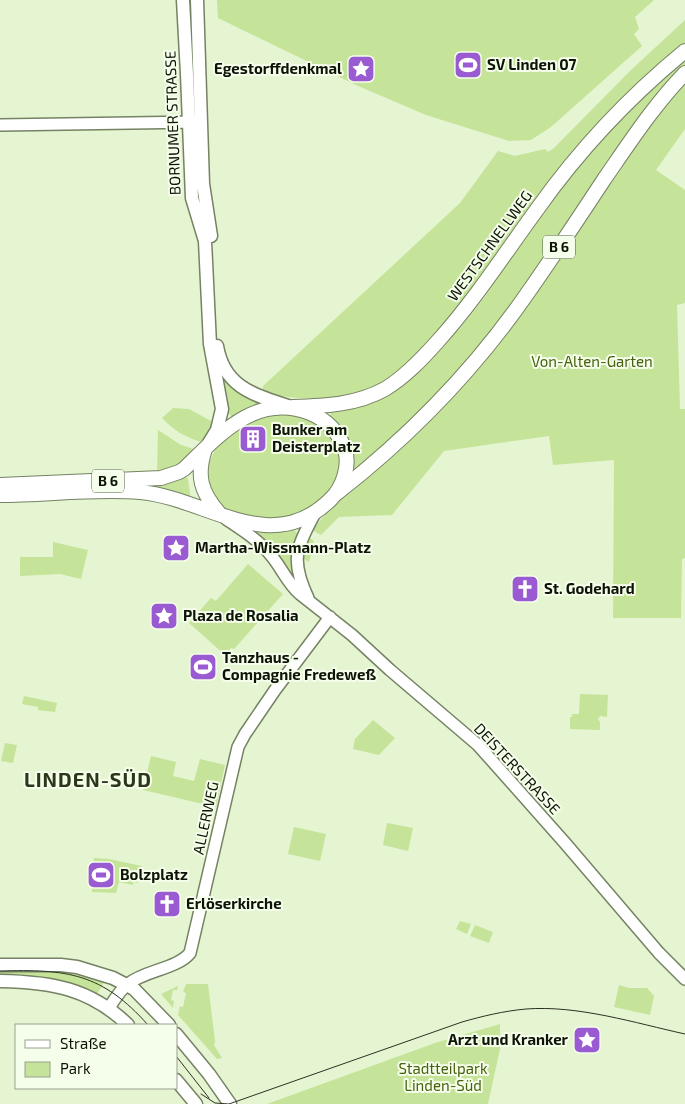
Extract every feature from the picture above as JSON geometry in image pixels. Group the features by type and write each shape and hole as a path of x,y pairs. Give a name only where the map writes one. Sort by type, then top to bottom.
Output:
{"main road":[{"name":"BORNUMER STRASSE","path":"183,0 188,74 214,251 218,354 227,374 238,385 256,395 293,407"},
{"name":"BORNUMER STRASSE","path":"197,0 192,198 205,242 210,344 222,408 217,430 206,448"},
{"name":"WESTSCHNELLWEG","path":"293,407 342,404 366,398 386,388 411,369 444,335 473,300 506,252 574,161 616,114 685,51"},
{"name":"B 6","path":"0,495 142,492 182,501 220,515 266,526 288,524 315,513 400,439 492,343 647,118 685,73"},
{"name":"B 6","path":"0,484 161,478 179,472 234,424 251,414 267,409 293,407 312,414 338,433 345,449 346,462 343,480 337,493"},
{"path":"206,448 201,462 201,481 207,498 220,515"},
{"path":"0,965 45,964 77,967 127,984 168,1024"},
{"path":"0,981 34,982 62,986 87,996 109,1008 127,1024"},
{"path":"178,1036 209,1074 230,1104"},
{"path":"178,1082 196,1104"}],"street":[{"path":"0,125 195,122"},
{"name":"DEISTERSTRASSE","path":"309,600 299,578 296,558 301,539 315,513"},
{"name":"DEISTERSTRASSE","path":"220,515 260,544 270,554 293,588 330,617 478,745 659,953 685,979"},
{"name":"ALLERWEG","path":"109,1008 127,984 182,960 190,953 238,748 245,734 275,690 330,617"}],"green space":[{"name":"SV Linden 07","path":"217,0 654,0 635,17 639,29 634,34 642,46 551,127 531,140 509,141 426,115 356,85 218,18"},
{"path":"685,20 685,45 668,59 428,344 408,363 378,385 345,396 317,399 289,397 263,392 263,386 460,203 498,151 515,156 545,149 548,152 554,148 631,70"},
{"path":"685,59 685,65 675,75 499,324 430,403 349,478 329,418 331,413 376,402 411,379 461,327 484,298 501,270 583,159 626,113"},
{"name":"Von-Alten-Garten","path":"685,81 685,129 656,170 685,190 685,303 677,305 680,409 685,409 685,558 682,559 681,618 613,618 614,460 553,465 549,436 444,451 392,515 339,517 321,535 312,530 339,498 390,459 517,318 652,121"},
{"path":"223,375 241,394 264,404 233,417 227,413 228,399 221,376"},
{"path":"173,408 189,409 213,422 208,434 201,442 180,433 162,418"},
{"path":"270,413 293,414 318,423 340,447 341,469 330,492 314,508 273,521 234,513 226,509 213,495 208,483 208,464 219,444 233,430"},
{"path":"158,430 181,445 194,449 178,466 157,473"},
{"path":"183,473 188,479 191,500 132,487"},
{"path":"292,527 298,535 293,559 297,583 251,531 252,528"},
{"path":"308,537 313,540 314,544 309,562 302,558"},
{"path":"53,542 88,550 81,579 60,574 20,576 20,557 53,557"},
{"path":"248,564 283,594 234,649 231,648 225,655 189,623 211,598 216,601"},
{"path":"580,694 608,695 607,717 600,716 598,719 600,730 570,729 570,717 572,717 572,714 579,714"},
{"path":"24,696 57,703 55,712 38,710 38,707 22,704"},
{"path":"373,720 395,738 379,755 353,749 355,739"},
{"path":"5,743 17,745 13,763 1,761"},
{"path":"151,756 176,762 173,776 194,781 200,759 225,765 216,807 143,790"},
{"path":"387,823 413,828 408,851 383,845"},
{"path":"294,827 326,834 320,861 288,854"},
{"path":"94,858 142,866 137,883 133,882 133,885 119,882 116,893 92,892"},
{"path":"460,921 471,924 467,934 456,929"},
{"path":"475,925 493,932 489,943 470,936"},
{"path":"0,969 68,970 105,981 97,994 74,985 50,980 0,978"},
{"path":"186,984 208,984 214,1045 222,1058 217,1059 178,1015 180,1006 183,1007 186,993 183,992"},
{"path":"619,985 629,988 647,988 654,996 650,1015 614,1007"},
{"path":"178,986 177,990 173,990 171,1000 174,1001 173,1008 161,994"},
{"name":"Stadtteilpark Linden-Süd","path":"500,1024 500,1049 488,1104 267,1104 435,1043"}],"tram line":[{"path":"0,971 45,971 64,973 82,978 115,994 147,1024"},
{"path":"201,1094 215,1103 229,1104 462,1022 526,1009 546,1008 586,1012 685,1034"},
{"path":"178,1059 209,1098"}],"place":[{"name":"SV Linden 07","path":"468,65"},
{"name":"Egestorffdenkmal","path":"361,69"},
{"name":"Bunker am Deisterplatz","path":"253,439"},
{"name":"Martha-Wissmann-Platz","path":"176,548"},
{"name":"St. Godehard","path":"525,589"},
{"name":"Plaza de Rosalia","path":"164,616"},
{"name":"Tanzhaus - Compagnie Fredeweß","path":"203,667"},
{"name":"Bolzplatz","path":"101,875"},
{"name":"Erlöserkirche","path":"167,904"},
{"name":"Arzt und Kranker","path":"587,1040"}],"district":[{"name":"LINDEN-SÜD","path":"88,780"}]}
